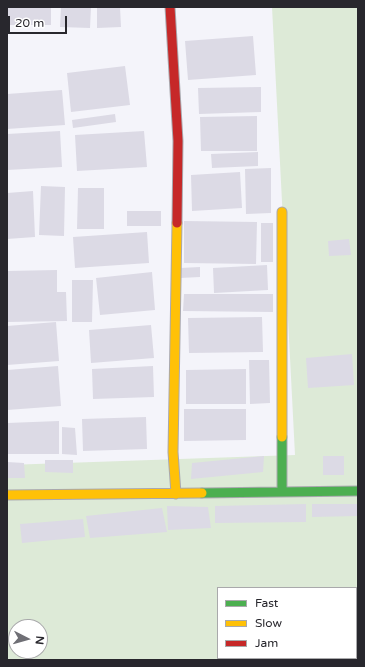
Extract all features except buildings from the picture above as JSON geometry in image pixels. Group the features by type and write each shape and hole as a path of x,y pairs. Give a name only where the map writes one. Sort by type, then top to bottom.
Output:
{"street":[{"path":"170,7 178,141 173,452 176,494"},
{"path":"282,212 282,492"},
{"path":"7,495 176,494 358,490"}],"green space":[{"path":"272,7 358,7 358,660 7,660 7,465 295,455"}],"traffic: fast":[{"path":"282,437 282,492"},
{"path":"202,493 358,491"}],"traffic: slow":[{"path":"282,212 282,437"},
{"path":"176,494 173,452 177,223"},
{"path":"7,495 202,493"}],"traffic: jam":[{"path":"170,7 178,141 177,223"}]}
